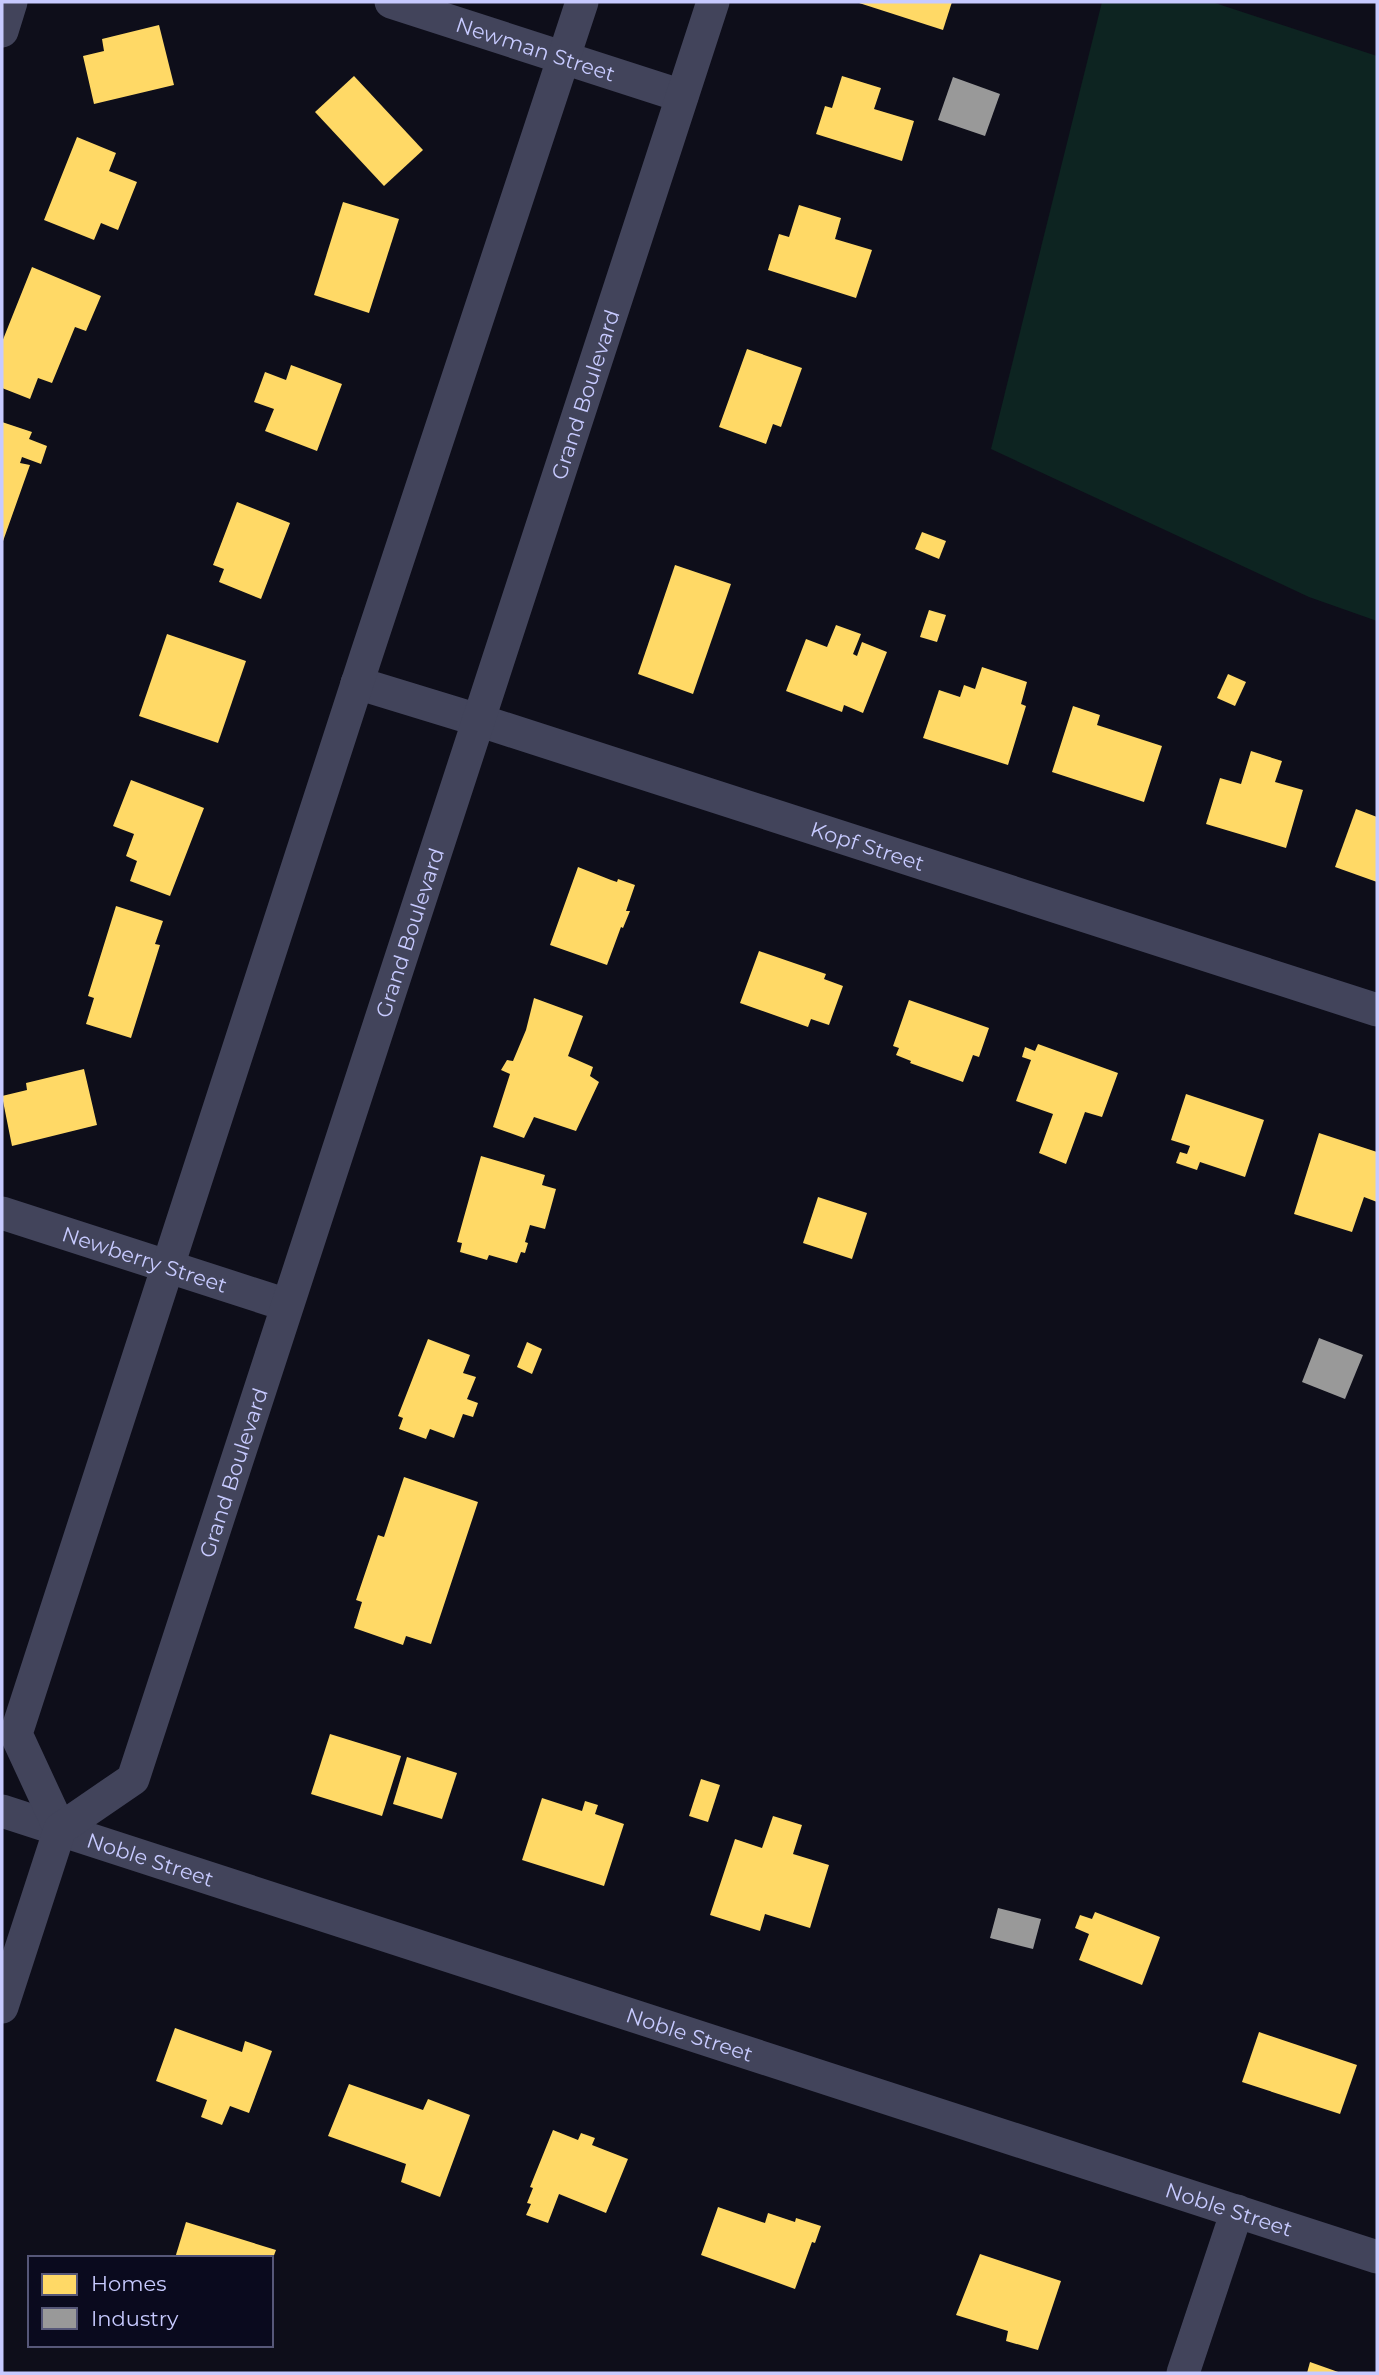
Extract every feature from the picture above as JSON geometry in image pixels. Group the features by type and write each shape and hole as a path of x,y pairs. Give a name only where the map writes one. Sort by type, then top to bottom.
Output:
{"street":[{"path":"2,31 11,2"},
{"name":"Newman Street","path":"391,2 682,96"},
{"path":"2,2007 60,1829 16,1734 582,2"},
{"name":"Grand Boulevard","path":"60,1829 133,1779 713,2"},
{"name":"Kopf Street","path":"358,683 1377,1010"},
{"name":"Newberry Street","path":"2,1213 287,1305"},
{"name":"Noble Street","path":"2,1811 1377,2257"},
{"path":"1183,2373 1237,2211"}],"green space":[{"path":"1102,2 1212,2 1377,56 1377,621 1309,597 991,449"}],"building: Homes":[{"path":"856,2 952,2 943,30"},
{"path":"159,25 174,85 94,104 83,56 104,51 102,39"},
{"path":"354,76 423,150 384,186 315,112"},
{"path":"842,76 881,88 874,109 914,121 902,161 816,134 825,106 832,108"},
{"path":"77,137 116,153 109,171 137,182 118,230 101,223 94,240 44,220"},
{"path":"343,202 399,219 369,313 314,295"},
{"path":"799,205 841,218 835,239 872,250 856,298 768,270 779,234 789,237"},
{"path":"32,267 101,296 86,331 75,327 52,383 38,378 30,399 2,388 2,342"},
{"path":"747,349 802,368 781,427 773,424 766,444 719,427"},
{"path":"291,365 342,384 317,451 265,431 274,409 254,402 265,372 286,380"},
{"path":"2,422 32,432 29,439 47,446 41,464 22,457 20,463 30,465 2,544"},
{"path":"237,502 290,523 261,599 219,582 224,569 213,565"},
{"path":"922,532 946,541 939,559 915,549"},
{"path":"675,565 731,584 693,694 638,674"},
{"path":"929,610 946,615 937,642 920,637"},
{"path":"836,625 861,634 853,654 857,656 862,642 887,652 863,713 844,705 842,712 786,691 806,639 827,647"},
{"path":"167,634 246,661 218,743 139,716"},
{"path":"982,667 1027,682 1021,704 1026,706 1008,765 923,738 939,690 960,697 964,685 975,689"},
{"path":"1228,674 1246,682 1235,706 1217,698"},
{"path":"1073,706 1100,715 1097,725 1162,746 1144,802 1052,772"},
{"path":"1251,751 1282,761 1275,782 1303,790 1286,848 1206,824 1220,778 1241,784"},
{"path":"131,780 204,808 170,896 130,881 137,861 126,856 134,834 113,826"},
{"path":"1356,809 1377,817 1377,882 1335,867"},
{"path":"578,867 617,882 618,879 635,885 626,911 630,911 607,965 550,945"},
{"path":"116,906 163,921 155,944 160,945 131,1038 86,1024 94,998 88,996"},
{"path":"759,951 826,974 824,979 843,986 829,1025 811,1019 808,1027 740,1003"},
{"path":"534,998 583,1016 568,1056 593,1067 590,1076 599,1082 576,1131 534,1117 524,1138 493,1127 510,1074 501,1070 507,1060 513,1061 526,1030"},
{"path":"909,1000 989,1028 979,1057 973,1055 963,1082 910,1063 911,1061 896,1055 899,1048 893,1046"},
{"path":"1038,1044 1118,1073 1102,1117 1085,1112 1066,1164 1039,1153 1053,1114 1016,1101 1031,1060 1022,1057 1025,1047 1035,1051"},
{"path":"84,1069 97,1125 12,1146 2,1096 27,1090 26,1083"},
{"path":"1186,1094 1264,1120 1245,1177 1200,1162 1197,1170 1176,1163 1180,1152 1187,1154 1190,1146 1171,1140"},
{"path":"1319,1133 1377,1152 1377,1202 1364,1197 1352,1232 1294,1214"},
{"path":"481,1156 545,1175 542,1185 556,1189 545,1229 530,1225 525,1253 521,1252 517,1263 489,1255 487,1260 460,1252 462,1243 457,1242"},
{"path":"818,1197 867,1213 852,1259 803,1243"},
{"path":"428,1339 470,1355 463,1373 476,1377 467,1399 478,1403 473,1417 463,1414 454,1438 430,1429 426,1439 399,1429 403,1418 398,1416"},
{"path":"527,1342 542,1349 532,1374 517,1367"},
{"path":"404,1477 478,1502 431,1644 406,1636 403,1645 354,1628 362,1602 356,1600 378,1535 384,1537"},
{"path":"330,1734 401,1756 382,1816 311,1794"},
{"path":"407,1757 457,1773 442,1819 393,1804"},
{"path":"701,1779 720,1785 708,1822 689,1816"},
{"path":"542,1798 582,1811 585,1801 598,1805 595,1814 624,1824 604,1886 522,1860"},
{"path":"773,1816 802,1825 793,1854 829,1865 810,1928 765,1914 760,1931 710,1915 735,1839 762,1848"},
{"path":"1095,1912 1160,1937 1142,1985 1079,1960 1089,1934 1075,1928 1080,1915 1092,1919"},
{"path":"175,2028 242,2052 245,2041 272,2051 249,2113 230,2106 222,2125 201,2117 207,2100 156,2081"},
{"path":"1259,2032 1357,2065 1340,2114 1242,2082"},
{"path":"349,2084 423,2110 428,2099 470,2115 440,2197 401,2182 406,2164 328,2136"},
{"path":"553,2130 578,2140 581,2133 595,2138 592,2145 628,2159 606,2213 559,2194 548,2223 526,2215 531,2204 527,2203 533,2188 530,2187"},
{"path":"718,2207 765,2223 768,2213 795,2222 796,2218 821,2226 815,2243 812,2242 795,2289 701,2255"},
{"path":"186,2222 276,2250 273,2258 176,2256"},
{"path":"980,2254 1061,2281 1038,2350 1006,2341 1008,2331 956,2315"},
{"path":"1310,2362 1341,2373 1307,2373"}],"building: Industry":[{"path":"953,77 1000,94 985,136 938,120"},
{"path":"1319,1338 1363,1355 1345,1399 1302,1382"},
{"path":"998,1908 1041,1919 1033,1949 990,1938"}]}
